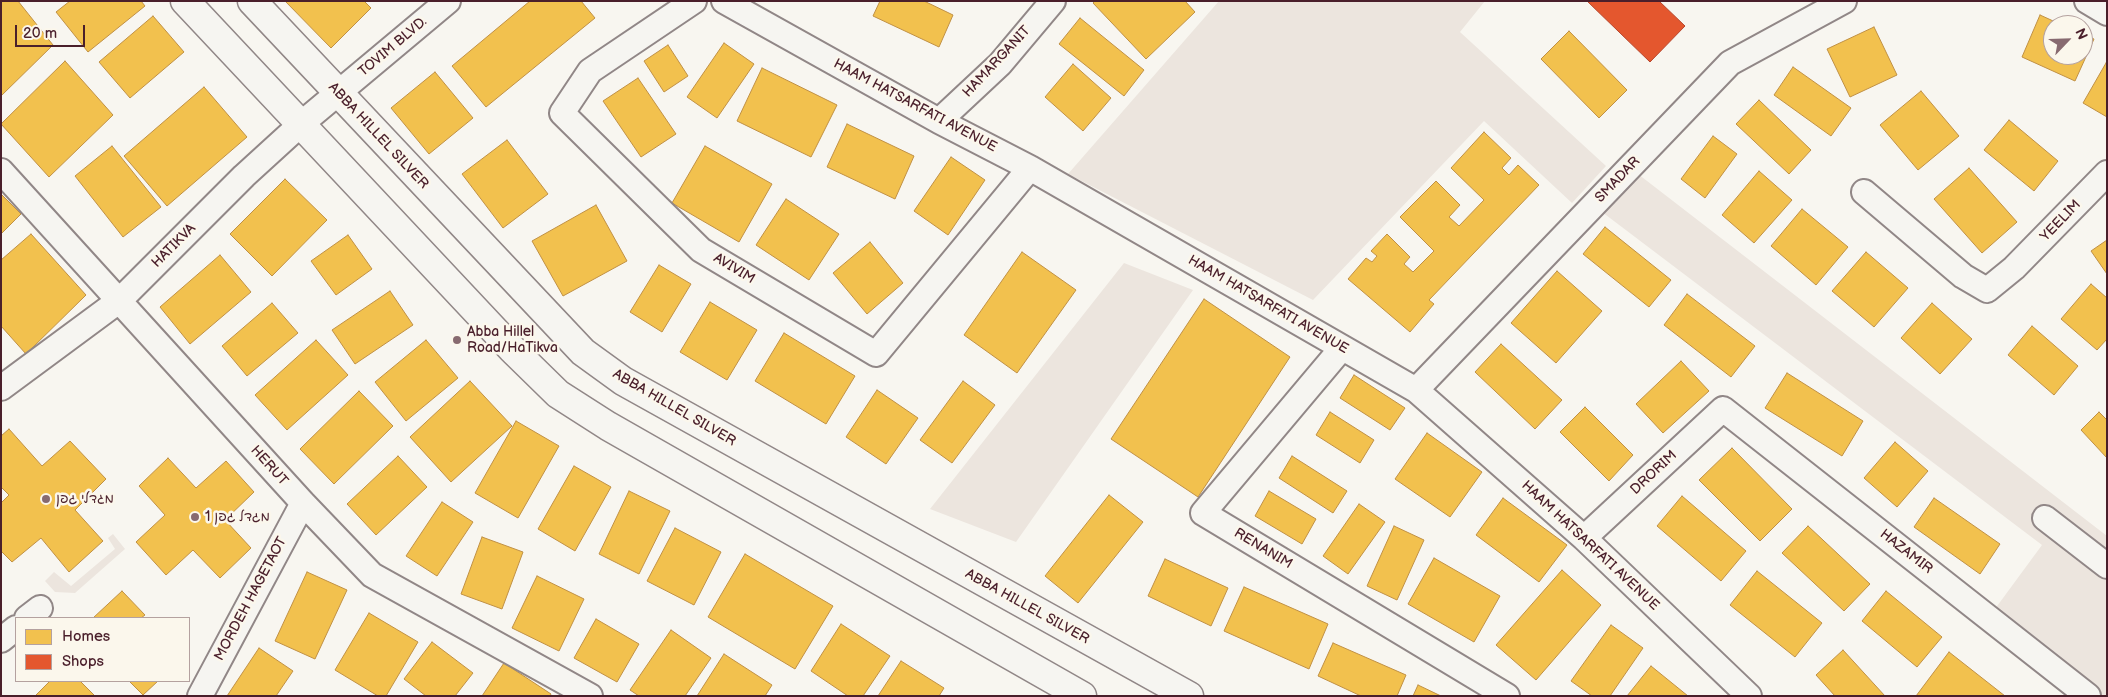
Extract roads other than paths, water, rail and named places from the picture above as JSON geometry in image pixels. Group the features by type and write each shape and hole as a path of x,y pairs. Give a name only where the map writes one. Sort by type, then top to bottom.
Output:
{"main road":[{"path":"186,1 512,349 558,394 608,426 1082,696"},
{"name":"ABBA HILLEL SILVER","path":"252,1 544,313 583,352 615,375 1186,694"}],"street":[{"name":"TOVIM BLVD.","path":"338,94 448,1"},
{"name":"AVIVIM","path":"694,1 590,71 562,114 701,250 876,354 1030,168"},
{"name":"HAAM HATSARFATI AVENUE","path":"724,1 939,121 1030,168 1229,280 1341,349 1416,390 1584,538 1749,696"},
{"name":"HAMARGANIT","path":"939,121 1000,64 1053,1"},
{"name":"SMADAR","path":"1416,390 1730,63 1844,1"},
{"name":"HATIKVA","path":"1,388 120,300 244,176 301,124 338,94"},
{"name":"HERUT","path":"1,171 303,503 372,574 590,696"},
{"name":"YEELIM","path":"1864,192 1963,276 1987,290 2014,268 2107,173"},
{"name":"RENANIM","path":"1341,349 1203,513 1507,696"},
{"name":"DRORIM","path":"1584,538 1723,409"},
{"name":"HAZAMIR","path":"1723,409 2088,696"},
{"name":"MORDEH HAGETAOT","path":"200,696 303,503"},
{"path":"2045,518 2107,566"},
{"path":"1,640 15,629"}],"place":[{"name":"Abba Hillel Road/HaTikva","path":"457,340"},
{"name":"מגדלי גפן","path":"46,499"},
{"name":"מגדל גפן 1","path":"195,517"}]}
